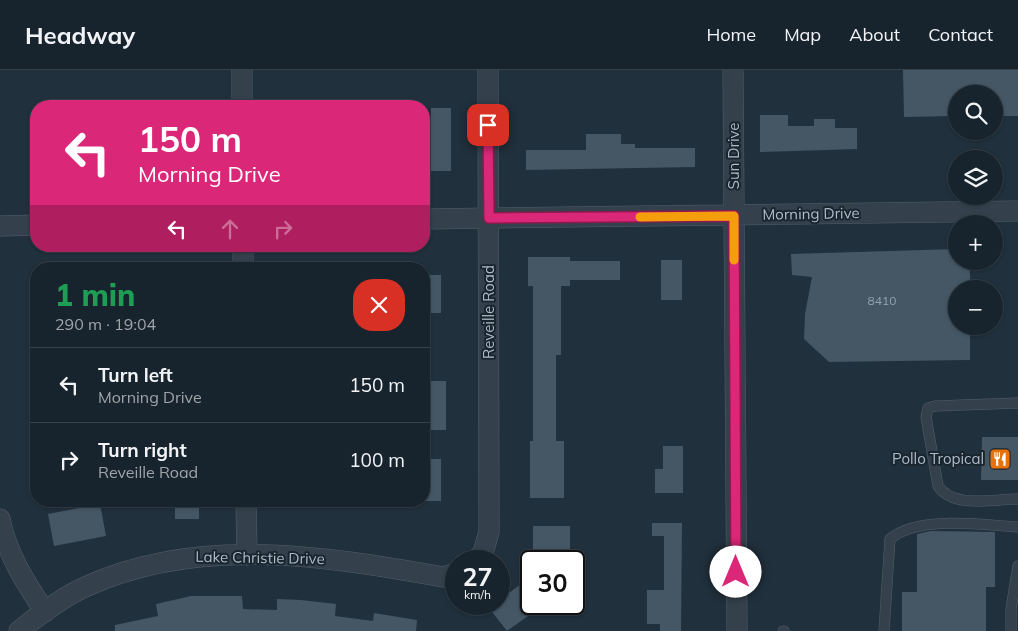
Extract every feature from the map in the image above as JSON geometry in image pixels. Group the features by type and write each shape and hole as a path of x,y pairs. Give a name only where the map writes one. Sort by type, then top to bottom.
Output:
{"street":[{"path":"242,70 242,100"},
{"name":"Reveille Road","path":"482,550 489,532 488,70"},
{"name":"Sun Drive","path":"733,70 736,631"},
{"name":"Morning Drive","path":"430,219 734,216 1018,210"},
{"path":"0,226 30,225"},
{"path":"246,507 246,555"},
{"path":"0,519 4,538 20,575 44,612"},
{"name":"Lake Christie Drive","path":"19,631 44,612 84,587 130,569 186,557 246,555 318,557 445,576"}],"lane":[{"path":"1018,403 934,406 928,408 926,418 938,486 944,494 962,500 1018,499"},
{"path":"884,631 888,555 890,539 896,534 914,526 941,524 1018,527"},
{"path":"1011,631 1011,609 1018,566"}],"building":[{"path":"903,70 1018,70 1018,116 1003,116 1003,85 948,85 948,116 904,117"},
{"path":"431,108 451,108 451,171 430,171"},
{"path":"760,115 788,115 788,126 814,126 814,119 835,119 835,128 857,128 857,149 760,152"},
{"path":"586,134 621,134 621,144 635,144 635,148 695,148 695,167 526,170 526,150 586,150"},
{"path":"948,249 948,270 970,270 970,280 948,280 948,335 970,335 970,360 829,362 804,339 805,314 812,277 792,275 791,254"},
{"path":"528,257 570,257 570,261 620,261 620,280 570,280 570,286 561,286 561,355 556,355 556,441 564,441 564,498 530,498 530,441 533,441 533,286 528,286"},
{"path":"661,260 682,260 682,300 661,300"},
{"path":"430,275 441,275 441,313 430,313"},
{"path":"430,381 446,381 446,430 430,430"},
{"name":"Pollo Tropical","path":"982,437 1018,437 1018,480 981,480"},
{"path":"663,446 683,446 683,493 655,493 655,469 663,469"},
{"path":"430,459 441,459 441,501 430,501"},
{"path":"84,507 101,507 106,536 54,546 48,514"},
{"path":"175,507 199,507 199,519 175,519"},
{"path":"652,523 682,523 681,631 660,631 660,624 647,624 647,590 664,590 664,536 652,536"},
{"path":"533,526 570,526 570,550 533,550"},
{"path":"931,531 995,532 995,587 986,587 986,631 902,631 902,592 917,592 917,534"},
{"path":"520,585 520,615 530,615 507,631 494,615 510,615 510,592"},
{"path":"191,596 242,596 243,609 277,610 277,599 336,604 335,616 373,621 374,613 417,620 416,631 115,631 115,625 158,616 156,604"}],"slow traffic":[{"path":"640,217 734,216 734,260"}],"place":[{"name":"Pollo Tropical","path":"1000,459"}],"route":[{"path":"488,125 489,218 734,216 736,572"}]}
